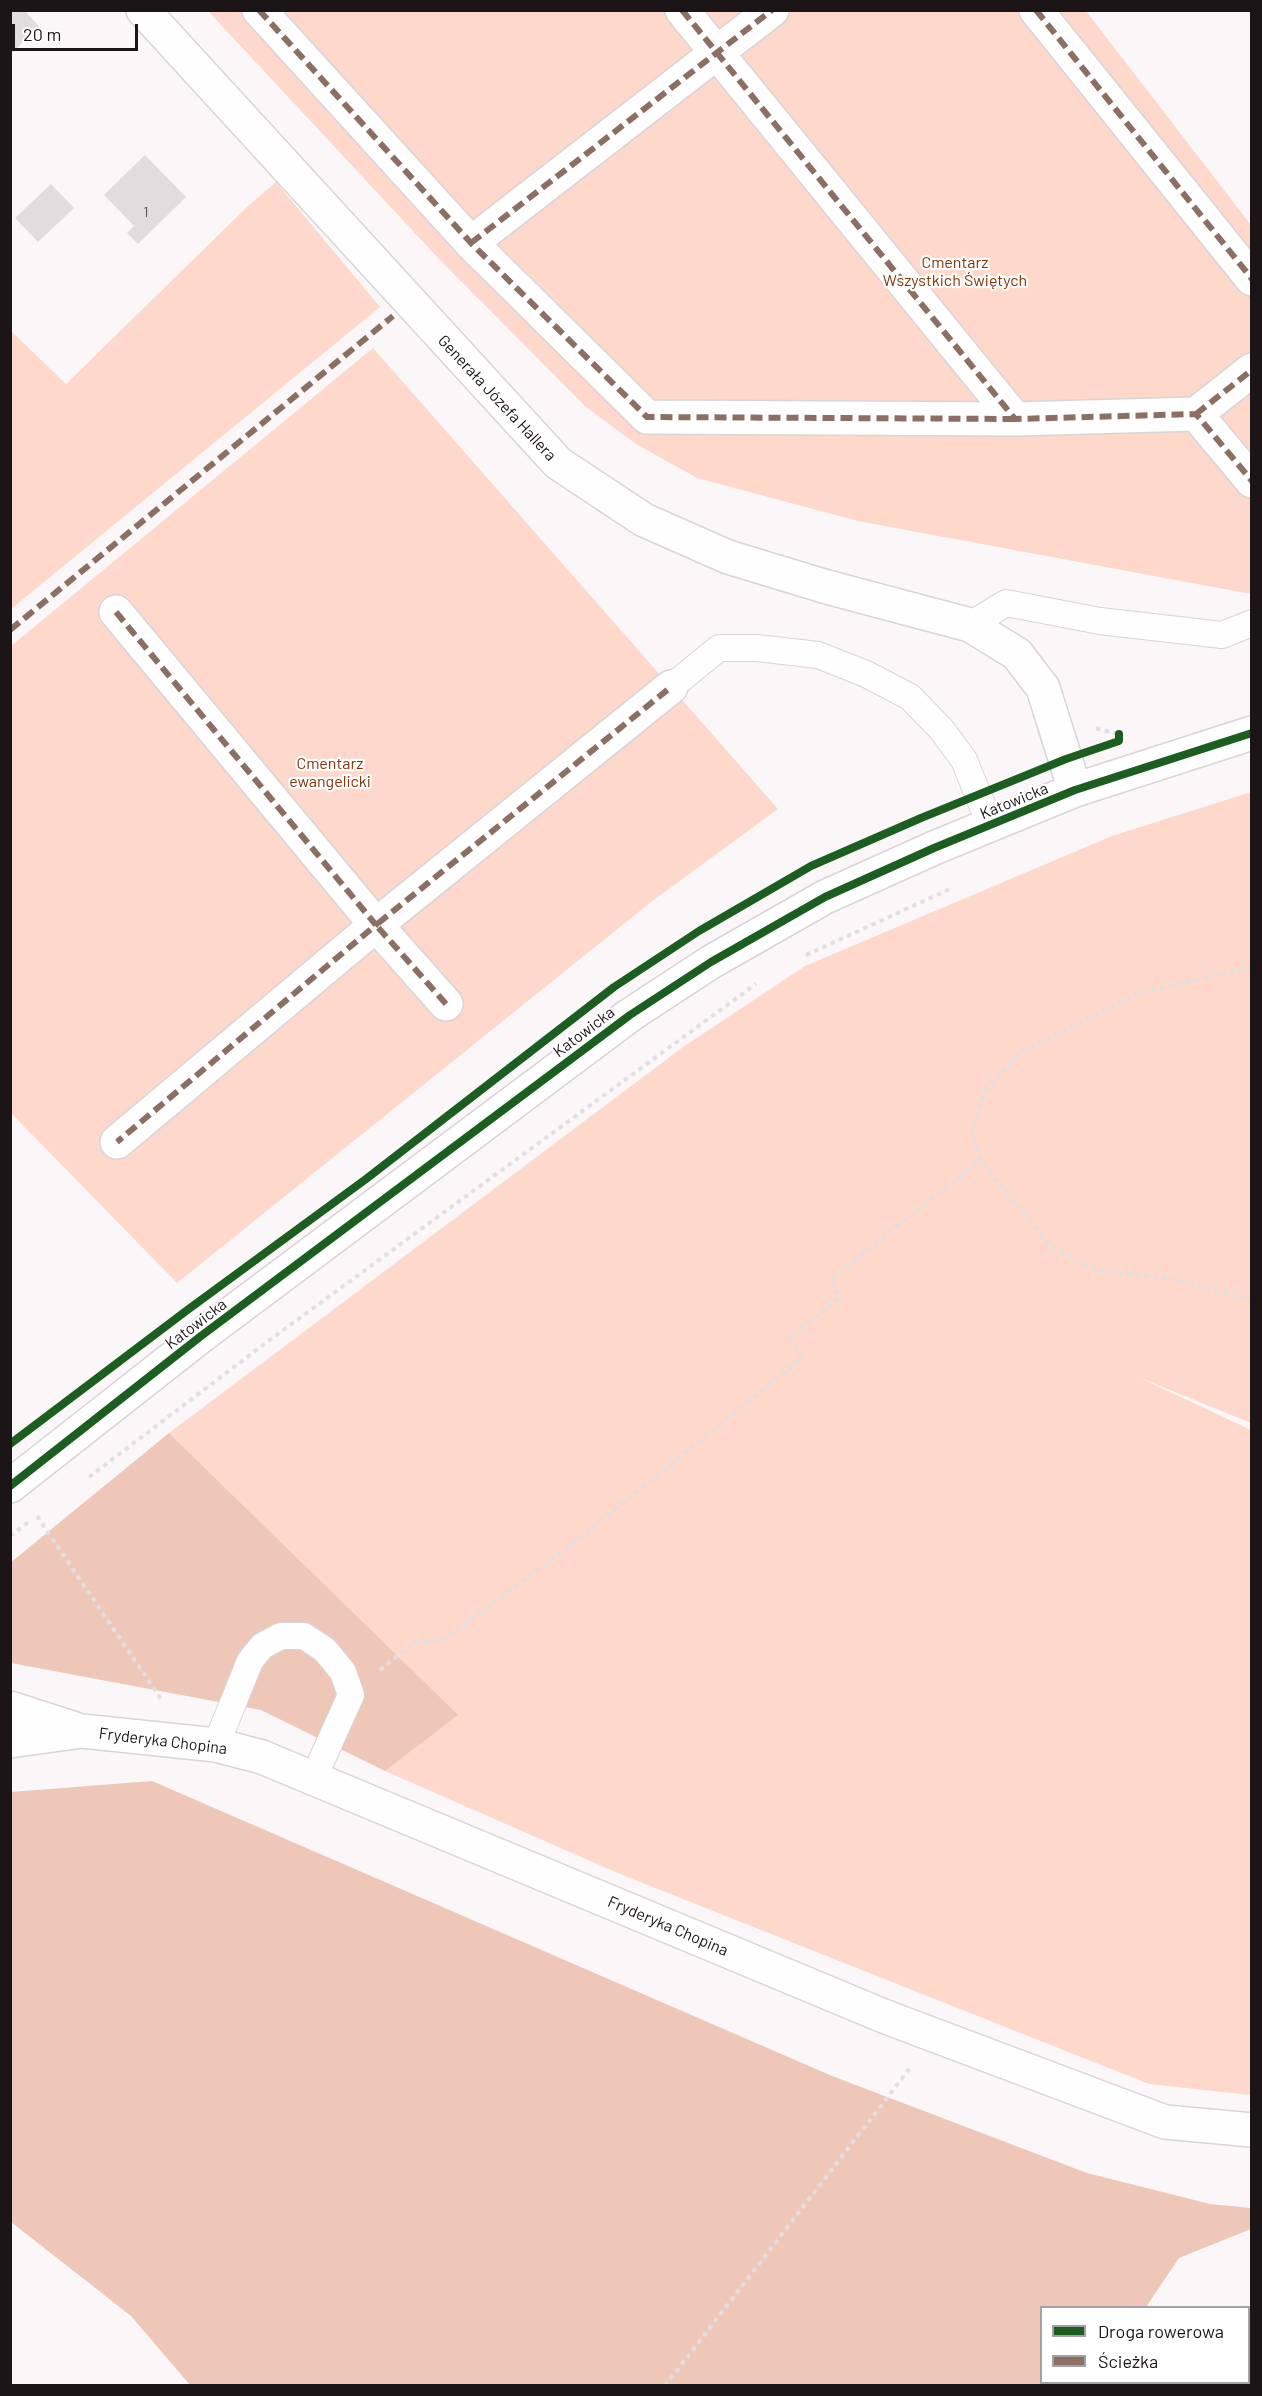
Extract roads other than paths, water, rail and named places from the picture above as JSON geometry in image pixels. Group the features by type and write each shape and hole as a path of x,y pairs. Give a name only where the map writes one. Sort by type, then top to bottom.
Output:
{"street":[{"name":"Generała Józefa Hallera","path":"143,10 558,464 645,520 728,557 827,587 970,625 1017,654 1043,688 1075,790"},
{"path":"259,10 471,243 647,417 1015,419 1196,414 1251,370"},
{"path":"682,10 1015,419"},
{"path":"471,243 772,10"},
{"path":"1036,10 1251,279"},
{"path":"1196,414 1251,481"},
{"path":"116,612 376,925 446,1004"},
{"path":"117,1142 376,925 671,687"},
{"name":"Katowicka","path":"10,1486 201,1336 630,1015 711,962 825,897 990,824 1075,790 1251,733"},
{"name":"Fryderyka Chopina","path":"10,1708 82,1731 216,1745 262,1757 886,2017 1165,2122 1251,2130"},
{"name":"Fryderyka Chopina","path":"10,1742 82,1731"}],"lane":[{"path":"970,625 1006,603 1100,621 1222,635 1251,623"},
{"path":"671,687 718,648 757,648 818,655 867,674 910,697 942,730 964,760 990,824"},
{"path":"216,1745 250,1661 262,1646 281,1636 304,1636 325,1650 343,1672 351,1695 314,1777"}],"park label":[{"name":"Cmentarz Wszystkich Świętych","path":"955,272"},
{"name":"Cmentarz ewangelicki","path":"330,773"}]}
